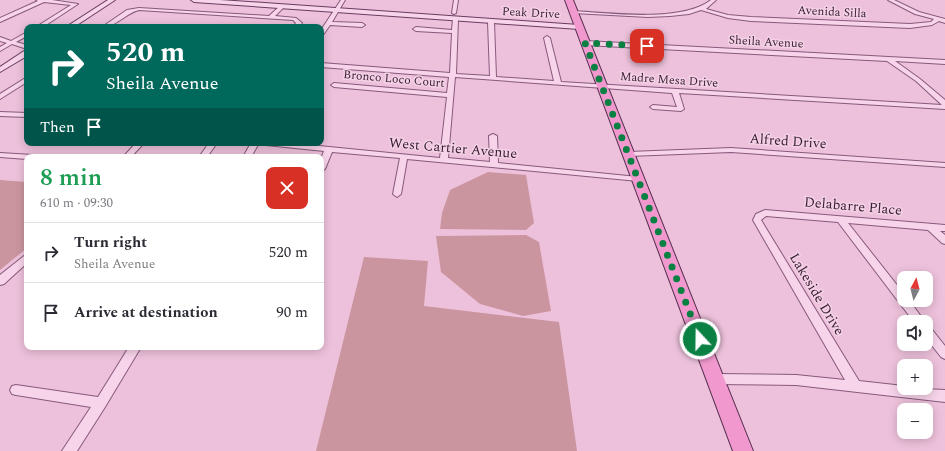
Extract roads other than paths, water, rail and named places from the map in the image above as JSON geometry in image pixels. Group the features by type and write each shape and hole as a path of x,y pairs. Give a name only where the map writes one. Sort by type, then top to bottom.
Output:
{"main road":[{"path":"569,0 743,451"}],"street":[{"path":"33,0 76,4 44,24"},
{"path":"74,24 112,0"},
{"name":"Peak Drive","path":"194,0 226,1 337,10 455,16 491,22 579,27"},
{"path":"324,30 344,0"},
{"path":"444,160 454,59 456,0"},
{"path":"573,12 662,15 684,14 702,9 714,0"},
{"path":"890,0 917,13 945,21"},
{"path":"0,20 43,1"},
{"path":"270,18 283,6"},
{"name":"Avenida Silla","path":"702,9 741,18 910,26 922,25 938,19"},
{"path":"110,24 133,10 270,18 298,21 298,24"},
{"path":"491,22 493,78"},
{"path":"329,23 362,25"},
{"path":"416,29 454,32"},
{"path":"0,49 24,36"},
{"path":"547,38 558,83"},
{"path":"0,39 24,46"},
{"name":"Sheila Avenue","path":"585,43 945,62"},
{"path":"0,70 24,55"},
{"path":"887,59 918,80 945,104"},
{"name":"Madre Mesa Drive","path":"324,64 558,83 945,107"},
{"path":"1,96 24,82"},
{"name":"Bronco Loco Court","path":"334,85 451,95"},
{"path":"653,107 681,109 675,91"},
{"path":"0,114 24,115"},
{"path":"493,136 494,165"},
{"path":"130,154 137,146"},
{"name":"West Cartier Avenue","path":"298,146 638,179"},
{"path":"324,162 329,149"},
{"name":"Alfred Drive","path":"629,154 731,150 945,165"},
{"path":"0,155 24,156"},
{"path":"397,194 404,156"},
{"name":"Delabarre Place","path":"759,216 765,213 945,228"},
{"name":"Lakeside Drive","path":"759,216 757,220 855,386"},
{"path":"840,219 915,315"},
{"path":"931,227 945,241"},
{"path":"0,281 24,261"},
{"path":"933,339 945,354"},
{"path":"69,451 101,403 133,350"},
{"path":"715,379 796,380 945,396"},
{"path":"16,390 101,403"}]}
